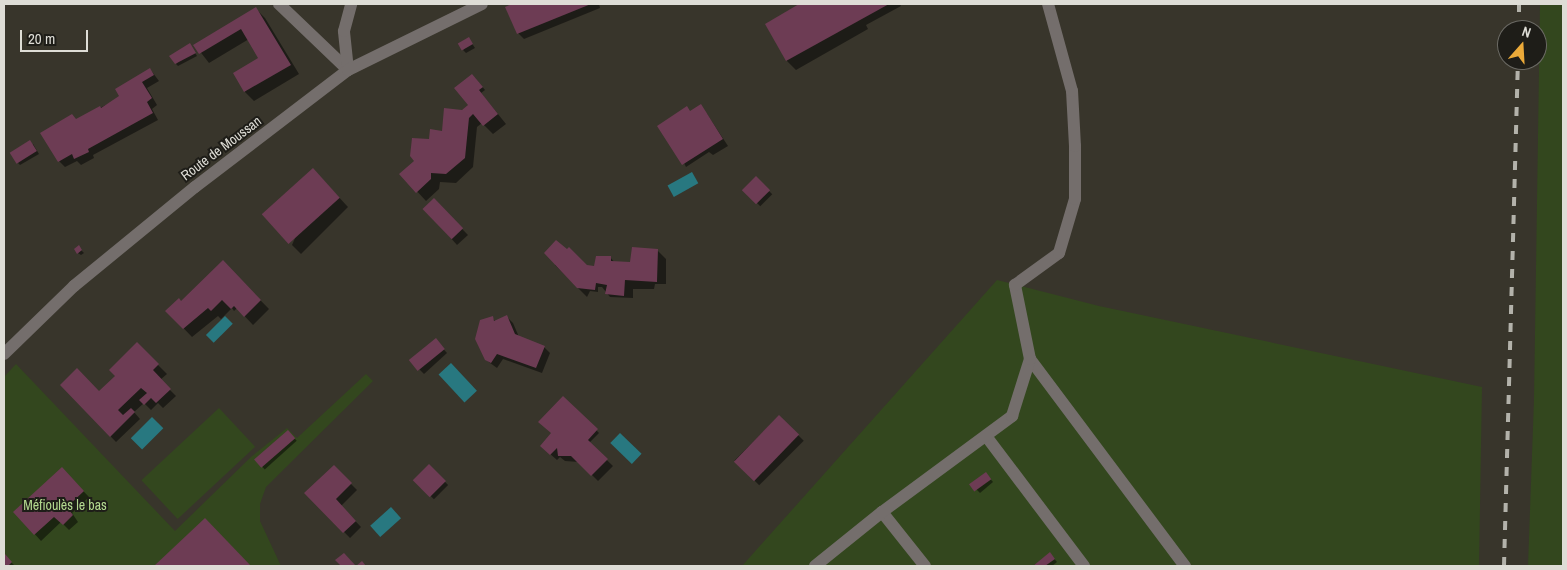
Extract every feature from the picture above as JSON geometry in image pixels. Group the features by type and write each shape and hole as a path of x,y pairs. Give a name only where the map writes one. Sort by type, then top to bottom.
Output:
{"street":[{"path":"280,4 348,70"},
{"path":"348,70 344,31 351,4"},
{"name":"Route de Moussan","path":"4,354 74,286 195,186 348,70 482,4"},
{"path":"1048,4 1072,91 1075,199 1059,253 1016,285 1030,359 1185,566"},
{"path":"815,566 882,512 1012,416 1030,359"},
{"path":"986,436 1084,566"},
{"path":"882,512 925,566"}],"green space":[{"path":"1540,4 1563,4 1563,566 1528,566 1534,399 1539,70 1547,70 1547,20 1540,20"},
{"path":"997,280 1099,306 1482,387 1479,566 742,566"},
{"name":"Méfioulès le bas","path":"16,364 175,531 251,457 287,428 297,438 366,374 373,381 266,487 260,504 260,521 281,566 4,566 4,377"},
{"path":"219,408 255,447 178,519 141,480"}],"water":[{"path":"692,172 698,183 674,197 668,186"},
{"path":"225,316 233,324 214,343 206,335"},
{"path":"451,363 477,391 464,402 439,375"},
{"path":"152,417 163,428 142,450 131,438"},
{"path":"620,433 642,454 632,464 610,443"},
{"path":"391,507 401,518 380,537 370,526"}],"building":[{"path":"512,4 591,4 517,34 505,7"},
{"path":"799,4 889,4 786,61 765,24"},
{"path":"256,7 291,65 244,92 233,73 258,58 241,29 199,54 193,45"},
{"path":"469,37 473,44 462,50 458,44"},
{"path":"190,43 196,53 175,64 169,56"},
{"path":"150,68 154,75 142,82 152,98 147,102 153,113 88,149 89,152 74,159 72,154 58,162 40,133 72,114 76,119 100,106 101,108 119,96 115,89"},
{"path":"472,74 483,87 479,90 498,114 483,126 473,114 469,118 465,158 446,174 431,173 431,179 416,193 399,174 414,161 410,156 412,138 429,139 430,129 442,131 444,108 462,110 468,105 454,88"},
{"path":"701,104 723,139 682,165 657,126 687,106 690,111"},
{"path":"30,140 37,151 17,164 10,153"},
{"path":"313,168 340,198 288,244 262,214"},
{"path":"756,176 770,190 756,204 742,190"},
{"path":"434,198 463,228 452,239 422,209"},
{"path":"556,240 567,249 569,247 587,265 594,266 596,256 611,256 611,261 630,262 632,247 658,249 657,282 625,280 624,296 605,294 607,285 596,283 595,290 577,288 544,253"},
{"path":"79,245 82,250 77,254 74,249"},
{"path":"223,260 261,300 244,317 234,306 231,309 222,300 211,311 208,308 183,329 165,311 179,298 181,301"},
{"path":"507,315 515,334 545,346 536,368 497,354 491,363 485,360 475,339 480,320 493,316 494,321"},
{"path":"436,338 445,349 418,371 409,360"},
{"path":"137,342 159,364 153,370 171,389 156,403 151,398 144,405 139,400 147,393 141,388 118,410 123,415 131,408 135,412 110,437 60,385 77,368 99,391 115,376 109,370"},
{"path":"563,396 598,429 588,440 608,459 591,476 571,456 558,456 557,448 550,455 540,446 551,433 538,422"},
{"path":"779,415 799,434 754,481 734,462"},
{"path":"288,430 295,438 261,468 254,460"},
{"path":"429,464 446,481 430,497 413,480"},
{"path":"334,465 352,483 336,499 356,521 343,533 304,493"},
{"path":"62,467 84,491 67,507 73,515 63,525 54,517 34,535 13,512"},
{"path":"986,472 991,479 974,492 969,484"},
{"path":"205,518 251,566 154,566"},
{"path":"1050,552 1055,559 1045,566 1033,566"},
{"path":"344,553 356,566 341,566 335,560"},
{"path":"5,554 12,562 8,566 4,566"},
{"path":"362,561 366,566 356,566"}],"railway":[{"path":"1519,4 1519,20"},
{"path":"1504,566 1518,70"}]}
